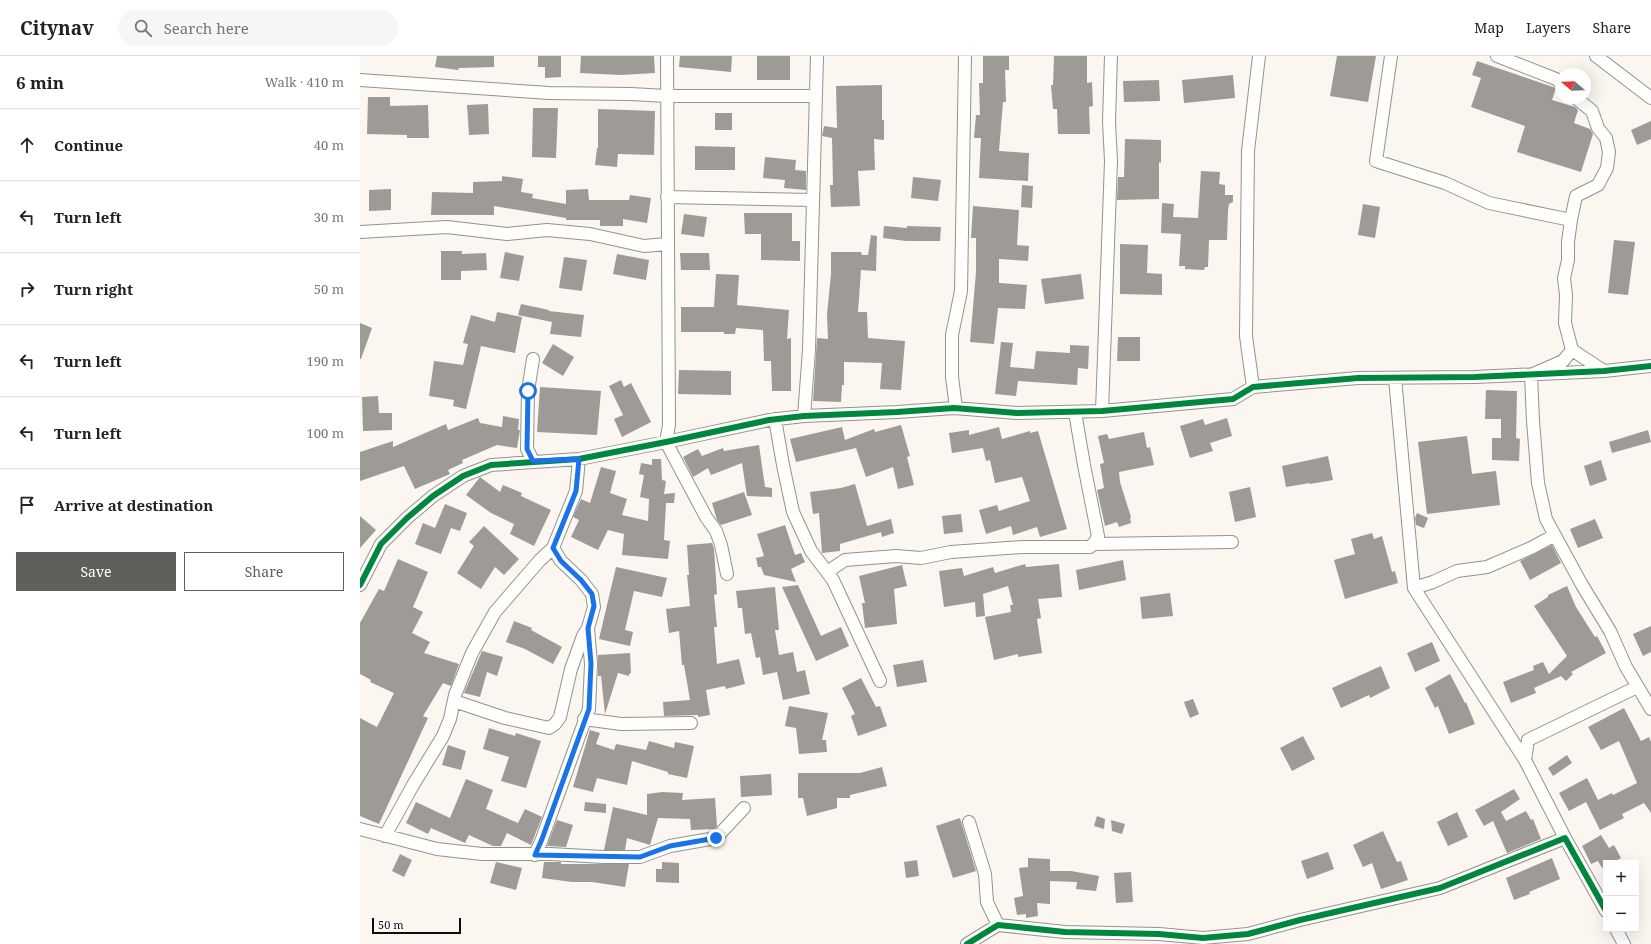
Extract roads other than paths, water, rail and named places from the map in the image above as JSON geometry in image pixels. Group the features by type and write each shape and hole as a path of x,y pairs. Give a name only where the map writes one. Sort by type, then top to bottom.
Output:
{"street":[{"path":"667,56 666,96 669,424 666,442 706,517 716,531 721,545 727,574"},
{"path":"804,416 809,350 817,56"},
{"path":"956,408 952,377 952,335 961,291 965,56"},
{"path":"1102,411 1111,161 1109,122 1111,56"},
{"path":"1253,387 1246,336 1248,151 1259,56"},
{"path":"1391,56 1376,160 1445,183 1489,203 1571,220"},
{"path":"1497,56 1555,79"},
{"path":"1596,56 1651,98"},
{"path":"360,80 549,93 666,96 816,96"},
{"path":"1583,104 1592,111 1598,128 1606,138 1609,152 1607,168 1598,185 1576,196 1571,220 1568,242 1568,260 1564,278 1566,295 1565,323 1572,350 1604,371"},
{"path":"667,197 813,200"},
{"path":"360,232 447,228 507,234 547,230 590,234 644,246 667,244"},
{"path":"1531,375 1563,361 1572,350"},
{"path":"533,359 528,391 527,449 533,461"},
{"path":"360,585 381,544 407,518 433,496 463,476 491,465 579,459 775,419 804,416 956,408 1017,413 1102,411 1234,399 1253,387 1358,378 1531,375 1604,371 1651,366"},
{"path":"1531,375 1532,422 1538,483 1546,519 1582,585 1610,631 1626,667 1651,710"},
{"path":"1395,378 1414,588 1526,760 1565,838 1603,906"},
{"path":"827,572 846,560 896,556 921,558 958,552 1023,547 1090,547 1098,536 1075,412"},
{"path":"775,419 783,465 794,512 811,551 833,580 880,681"},
{"path":"385,836 413,784 443,736 472,653 495,612 540,560 553,548 576,491 579,459"},
{"path":"1414,588 1433,582 1457,571 1487,567 1531,548 1555,535"},
{"path":"1093,544 1232,542"},
{"path":"454,701 506,718 549,728 555,724 560,717 571,669 583,636 588,628 594,606 592,594 581,580 561,561 553,548"},
{"path":"535,855 584,719 589,709 591,664 588,628"},
{"path":"1526,760 1528,740 1638,687"},
{"path":"584,719 621,724 691,723"},
{"path":"360,829 444,850 482,854 640,857 670,846 716,838 744,808"},
{"path":"969,822 985,874 987,902 998,925"},
{"path":"967,944 998,925 1065,932 1159,934 1203,938 1248,934 1300,920 1440,888 1565,838"},
{"path":"1618,932 1624,944"}]}
